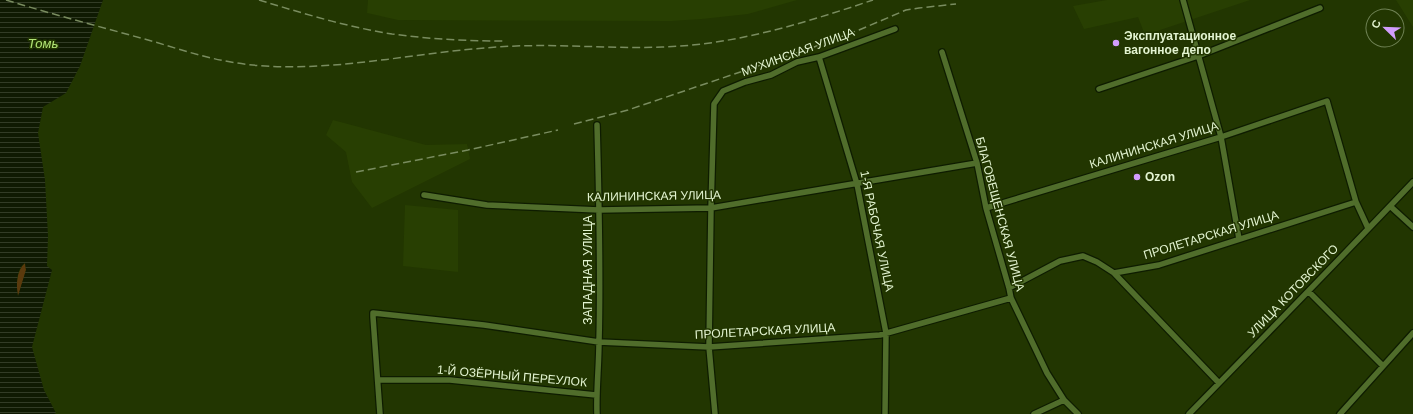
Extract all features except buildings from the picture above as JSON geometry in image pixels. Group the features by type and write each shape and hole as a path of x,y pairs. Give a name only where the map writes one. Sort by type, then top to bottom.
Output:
{"street":[{"path":"1183,0 1221,136 1238,239"},
{"path":"1099,89 1198,56 1320,8"},
{"name":"МУХИНСКАЯ УЛИЦА","path":"711,208 714,104 723,91 745,82 771,75 797,62 819,57 894,29"},
{"name":"БЛАГОВЕЩЕНСКАЯ УЛИЦА","path":"942,52 977,163 986,208 1011,298 1047,373 1064,400 1078,414"},
{"name":"1-Я РАБОЧАЯ УЛИЦА","path":"819,57 857,184 886,333 885,414"},
{"name":"КАЛИНИНСКАЯ УЛИЦА","path":"986,208 1221,136 1327,101 1356,202"},
{"name":"ЗАПАДНАЯ УЛИЦА","path":"597,125 599,210 599,342 596,395 597,414"},
{"name":"КАЛИНИНСКАЯ УЛИЦА","path":"424,195 487,205 599,210 711,208 977,163"},
{"name":"УЛИЦА КОТОВСКОГО","path":"1189,414 1309,292 1413,182"},
{"path":"1356,202 1368,228"},
{"name":"ПРОЛЕТАРСКАЯ УЛИЦА","path":"1114,273 1159,265 1356,202"},
{"path":"1390,206 1413,227"},
{"path":"711,208 709,347 715,414"},
{"path":"1009,288 1060,261 1083,256 1097,262 1114,273 1219,383"},
{"path":"1309,292 1383,366"},
{"name":"ПРОЛЕТАРСКАЯ УЛИЦА","path":"378,380 373,317 374,313 484,325 599,342 709,347 880,334 1011,298"},
{"path":"1340,414 1413,333"},
{"path":"378,380 380,414"},
{"name":"1-Й ОЗЁРНЫЙ ПЕРЕУЛОК","path":"378,380 450,380 596,395"},
{"path":"1034,414 1064,400"},
{"path":"1048,408 1051,414"}],"shaded area":[{"path":"368,0 797,0 748,14 671,21 398,20 367,13"},
{"path":"1107,0 1250,0 1145,35 1138,17 1084,29 1073,6"},
{"path":"1396,0 1413,0 1413,27 1405,14 1405,8 1401,8"},
{"path":"333,120 426,145 467,144 470,159 372,208 352,182 346,152 326,135"},
{"path":"405,205 458,210 458,272 403,266"},
{"path":"25,263 26,270 18,297 18,274"}],"water":[{"name":"Томь","path":"0,0 103,0 80,66 66,93 43,107 38,133 45,180 48,236 47,266 52,270 32,347 44,390 56,413 0,414","holes":["25,263 26,270 18,296 18,273"]}],"railway":[{"path":"6,0 216,59 237,63 301,67 367,62 498,47 662,47 716,42 769,31 821,17 873,0"},
{"path":"259,0 341,24 392,34 476,41 504,41"},
{"path":"574,124 628,110 814,47 906,10 956,4"},
{"path":"356,172 468,150 558,130"}],"place":[{"name":"Эксплуатационное вагонное депо","path":"1116,43"},
{"name":"Ozon","path":"1137,177"}]}
